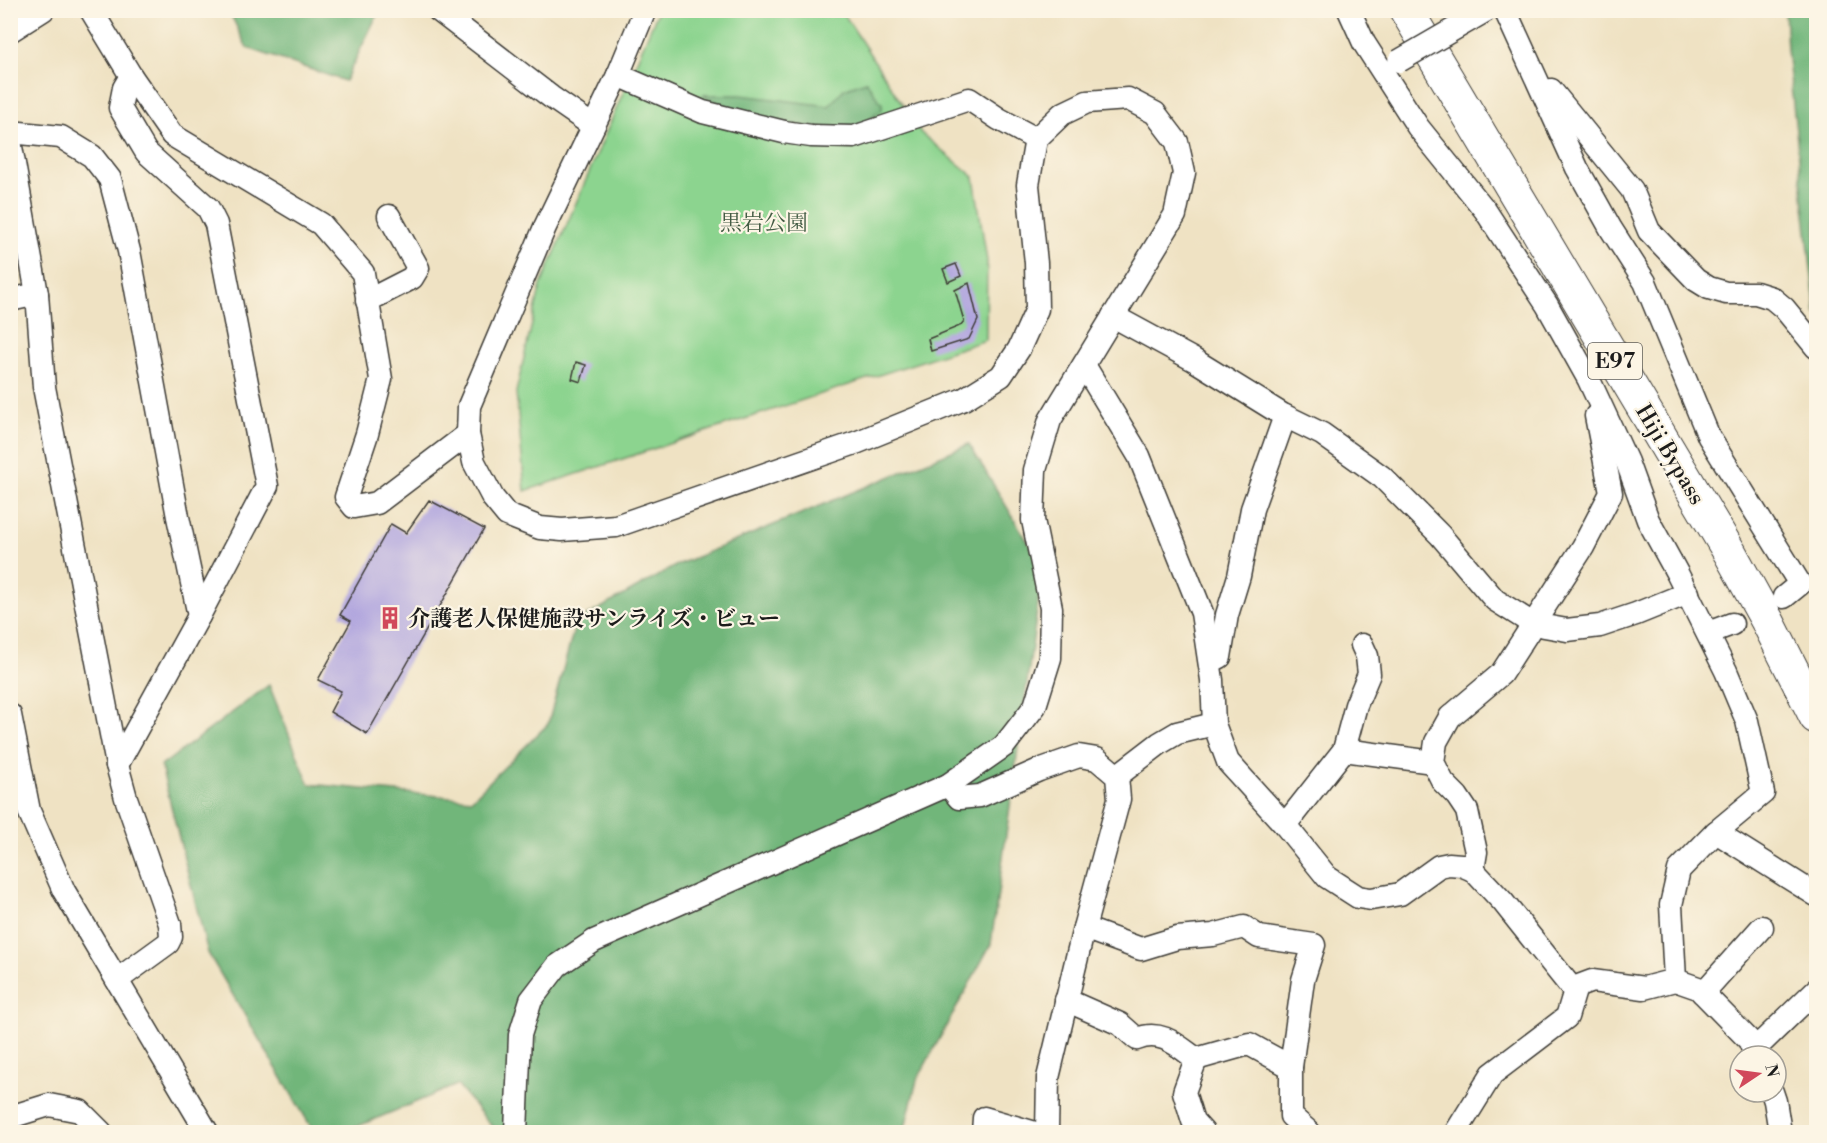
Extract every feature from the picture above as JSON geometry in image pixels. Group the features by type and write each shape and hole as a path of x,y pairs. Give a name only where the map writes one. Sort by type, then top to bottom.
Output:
{"highway":[{"name":"Hiji Bypass","path":"1406,10 1730,553 1816,717"}],"street":[{"path":"10,31 43,10"},
{"path":"91,10 131,76 172,135 321,224 363,273 381,379 367,434 346,498 354,507 377,503 468,434"},
{"path":"438,10 551,98 593,126"},
{"path":"516,1132 519,1035 531,1000 557,966 594,941 948,785 1004,746 1035,706 1050,658 1051,608 1034,520 1035,470 1050,420 1175,215 1184,173 1177,142 1155,113 1128,99 1087,102 1062,114 1036,139 1028,184 1036,263 1037,309 1020,349 1001,376 964,399 858,442 616,526 562,531 540,528 507,515 493,498 474,462 468,434 469,406 544,227 618,75 645,10"},
{"path":"1349,10 1364,44 1391,66 1418,127 1485,210 1547,306 1589,380 1627,462 1648,519 1708,633 1747,721 1763,793 1716,832 1679,870 1671,904 1675,980"},
{"path":"1391,66 1487,10"},
{"path":"1505,10 1577,168 1611,230 1645,282 1709,438 1800,584 1784,597"},
{"path":"1532,68 1632,190 1649,231 1696,280 1709,288 1726,293 1756,293 1772,298 1784,308 1816,347"},
{"path":"618,75 703,112 784,132 811,136 854,137 969,99 1036,139"},
{"path":"117,765 267,486 216,224 208,208 146,152 120,108 124,88 131,76"},
{"path":"10,132 61,137 92,156 110,179 129,250 178,517 199,616"},
{"path":"10,141 37,294 44,387 117,765 126,798 170,924 171,937 168,943 117,980"},
{"path":"367,301 412,278 418,268 389,216"},
{"path":"10,300 37,294"},
{"path":"1113,316 1194,360 1286,416 1322,434 1382,477 1440,535 1495,600 1533,624 1567,630 1600,626 1688,593"},
{"path":"1084,365 1139,456 1202,613 1212,680 1214,724 1228,762 1285,825 1327,877 1358,897 1371,899 1400,894 1439,866 1461,865 1473,870 1503,902 1570,986 1576,987 1592,981 1644,988 1675,980 1698,988 1751,1044"},
{"path":"1473,870 1476,852 1467,811 1443,782 1433,762 1436,742 1450,717 1501,674 1583,547 1611,493 1589,380"},
{"path":"1210,662 1220,657 1227,615 1239,576 1252,509 1286,416"},
{"path":"1708,633 1732,624"},
{"path":"1285,825 1344,750 1356,705 1369,674 1367,656 1362,645"},
{"path":"10,715 29,811 64,891 207,1132"},
{"path":"1117,776 1160,742 1177,733 1214,724"},
{"path":"1344,750 1433,762"},
{"path":"948,785 959,798 980,796 1078,756 1097,759 1117,776 1119,799 1084,928 1048,1078 1047,1132"},
{"path":"1716,832 1816,895"},
{"path":"1084,928 1141,949 1177,938 1213,935 1244,927 1259,937 1314,945 1302,980 1291,1067 1290,1116 1309,1132"},
{"path":"1703,993 1762,927"},
{"path":"1456,1132 1492,1074 1567,1017 1576,987"},
{"path":"1764,1044 1816,990"},
{"path":"1066,1000 1120,1024 1137,1039 1148,1034 1168,1039 1196,1059"},
{"path":"1196,1059 1249,1044 1291,1067"},
{"path":"1196,1059 1184,1092 1193,1121 1203,1132"},
{"path":"1775,1104 1780,1132"},
{"path":"10,1117 49,1105 80,1111 101,1132"},
{"path":"983,1132 984,1118 1032,1132"}],"green space":[{"path":"229,11 379,11 345,81 247,48"},
{"name":"黒岩公園","path":"658,11 842,11 921,133 974,177 987,261 986,340 525,491 516,392 541,285"},
{"path":"1785,11 1816,11 1816,315 1787,49"},
{"path":"866,81 882,104 882,110 864,123 835,130 757,119 702,95 740,95 829,106 844,89"},
{"path":"969,444 1043,567 991,944 917,1080 904,1132 497,1132 457,1085 344,1132 314,1132 208,953 161,766 269,685 309,784 472,799 548,724 576,622 677,565"}],"building":[{"path":"956,264 961,276 948,282 943,269"},
{"path":"969,283 978,320 969,339 931,351 928,339 960,326 964,321 955,290"},
{"path":"576,362 586,365 581,382 572,379"},
{"name":"介護老人保健施設サンライズ・ビュー","path":"429,500 484,529 367,734 330,712 341,691 318,680 351,621 340,615 391,524 406,533"}],"place":[{"name":"介護老人保健施設サンライズ・ビュー","path":"390,618"}]}
